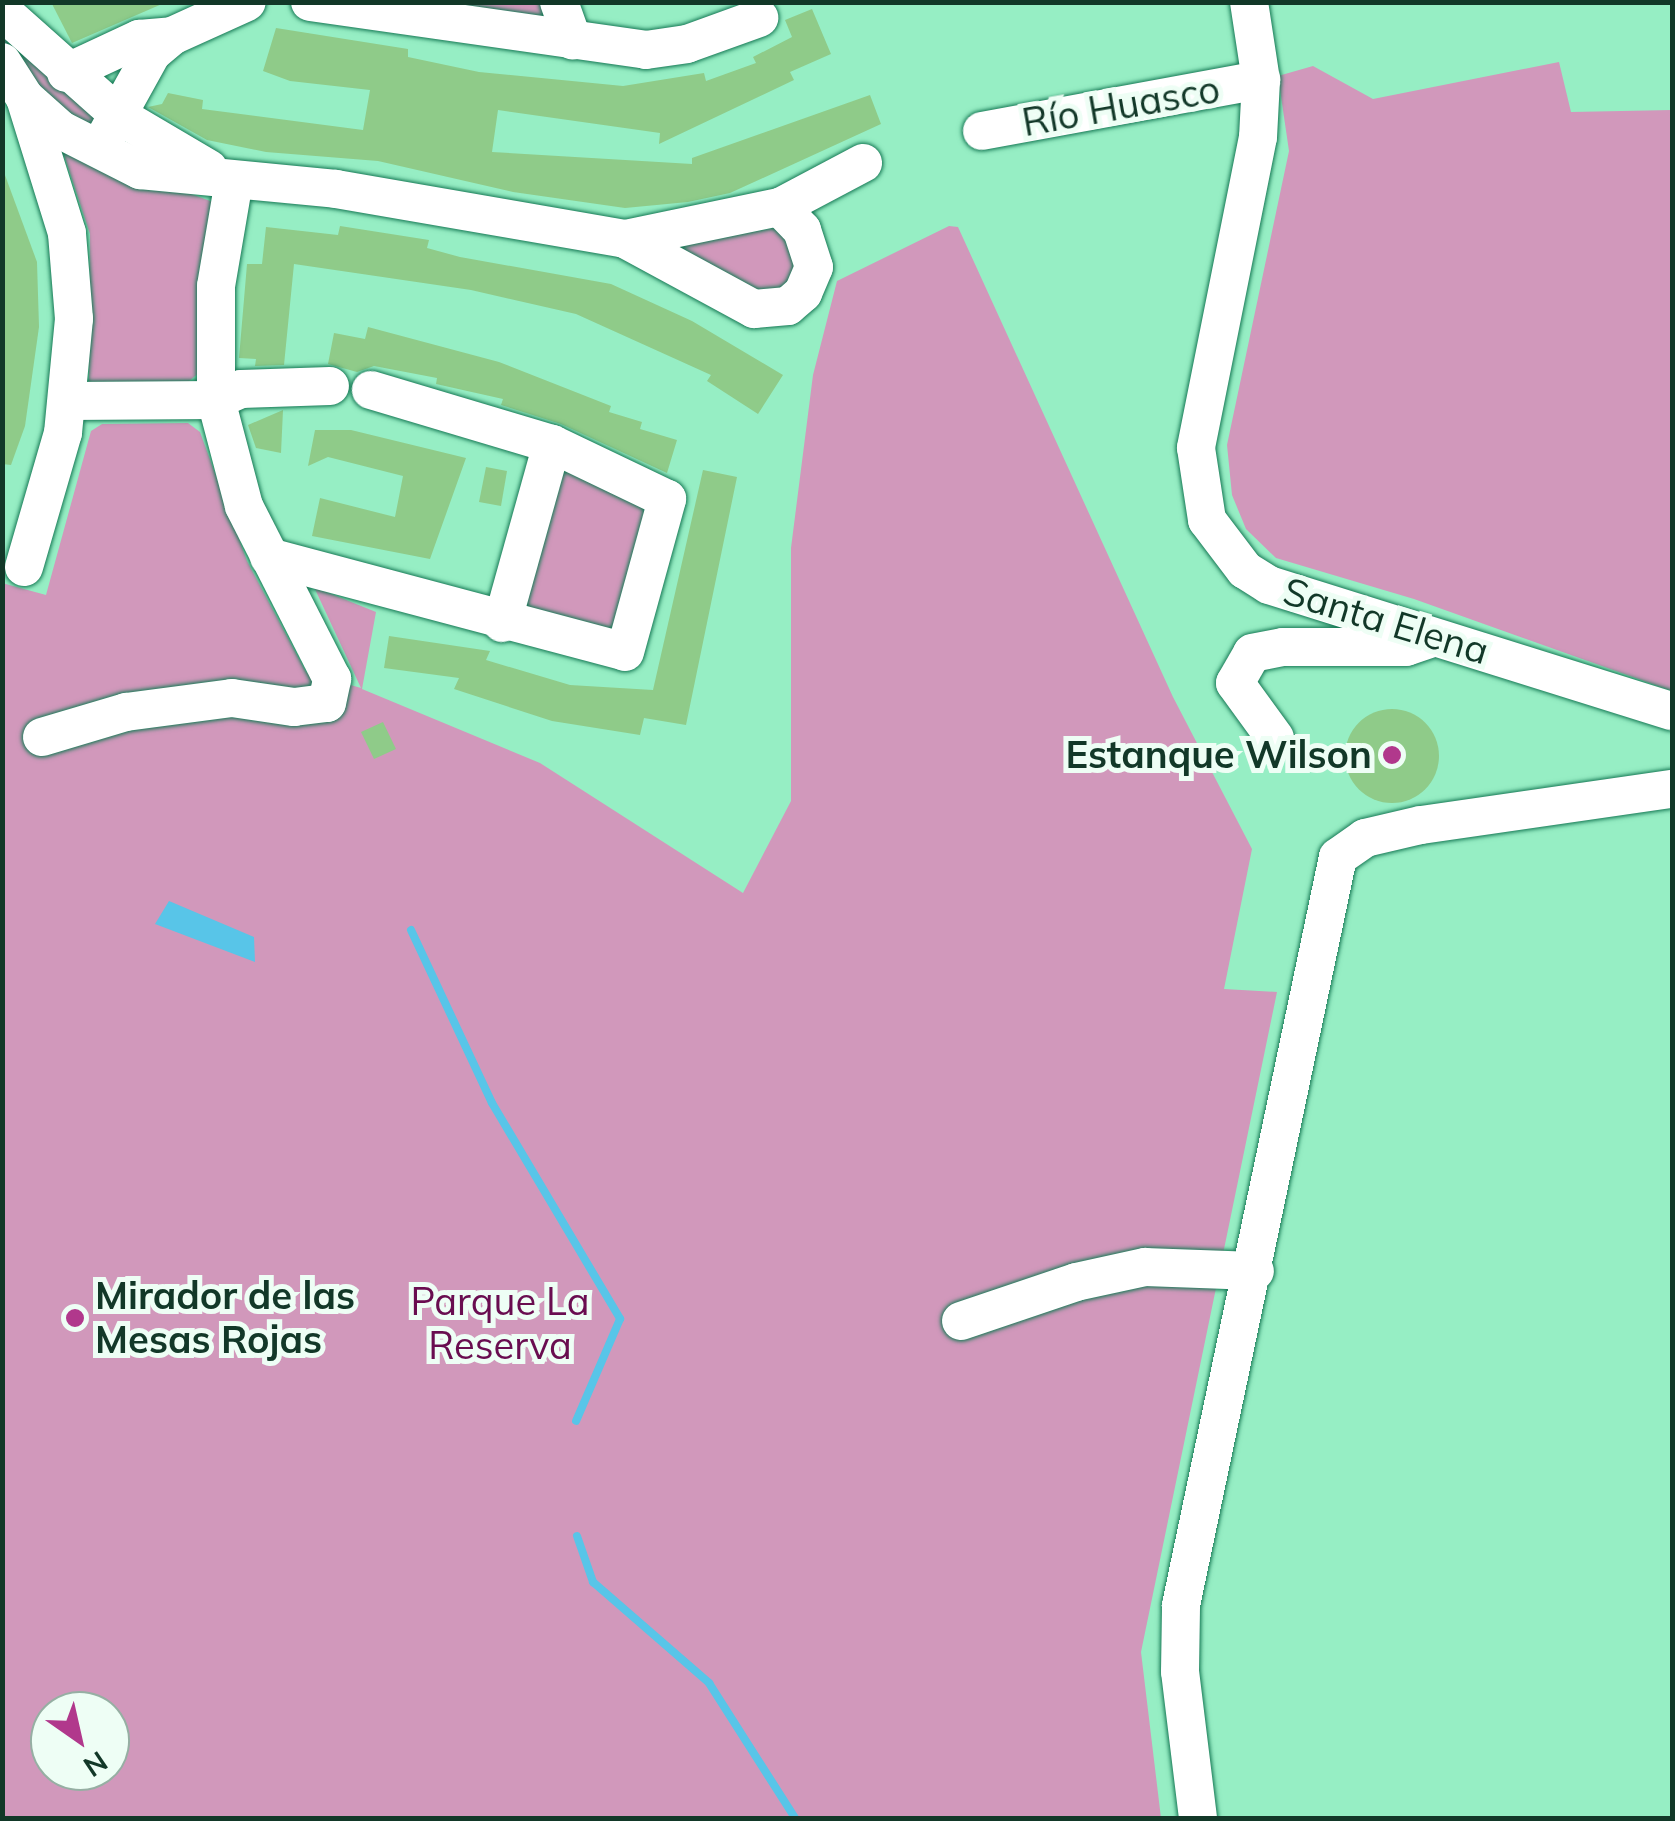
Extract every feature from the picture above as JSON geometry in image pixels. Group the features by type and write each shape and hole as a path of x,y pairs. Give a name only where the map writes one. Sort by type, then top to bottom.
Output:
{"street":[{"path":"95,150 120,117 152,53 172,36 247,2"},
{"path":"310,2 646,50 687,44 759,18"},
{"path":"559,2 572,40"},
{"name":"Santa Elena","path":"1249,2 1260,80 1245,216 1196,448 1207,520 1245,570 1269,585 1672,711"},
{"path":"2,10 66,73 120,117 160,145 234,181"},
{"path":"66,73 139,40 172,36"},
{"path":"2,62 26,98 67,232 74,318 69,400 24,567"},
{"name":"Río Huasco","path":"982,131 1260,80"},
{"path":"26,98 95,150 140,170 336,189 625,239 738,302 769,311 802,293 814,267 802,230 780,208"},
{"path":"625,239 780,208 863,163"},
{"path":"42,737 126,712 232,698 294,708 327,703 332,679 238,488 216,400 216,286 234,181"},
{"path":"69,400 216,400 241,388 330,386"},
{"path":"269,556 502,624 625,652 637,630 667,500 552,444 371,390"},
{"path":"502,624 552,444"},
{"path":"1275,738 1235,684 1252,654 1284,647 1406,647 1436,637"},
{"path":"1198,1818 1180,1672 1181,1605 1255,1272 1330,883 1347,846 1421,825 1672,789"},
{"path":"961,1321 1076,1282 1145,1268 1255,1272"}],"green space":[{"path":"400,3 545,3 554,24"},
{"path":"2,25 102,111 88,136 3,50"},
{"path":"1559,62 1571,112 1672,110 1672,691 1414,599 1276,558 1246,529 1232,495 1227,445 1289,151 1278,76 1313,66 1373,99"},
{"path":"61,146 213,202 200,372 183,386 89,383 90,234"},
{"name":"Parque La Reserva","path":"949,226 958,227 1173,697 1252,849 1224,989 1277,992 1141,1652 1161,1818 3,1818 2,583 46,595 91,431 102,424 188,423 200,432 247,561 306,672 361,688 314,587 376,612 362,689 540,763 743,893 791,801 791,548 813,375 837,281"},
{"path":"774,228 795,245 801,266 789,291 759,300 659,249"},
{"path":"560,468 647,498 652,520 615,638 523,614"}],"water":[{"path":"169,901 254,937 255,962 155,924"}],"building":[{"path":"51,2 162,2 162,4 72,43"},
{"path":"812,9 831,54 790,72 794,80 659,144 660,133 498,110 492,152 692,164 692,158 870,95 881,124 730,193 688,202 625,208 513,192 378,161 266,152 207,140 148,107 162,104 168,93 203,100 202,109 363,130 370,90 290,81 263,71 276,28 408,49 408,57 479,72 623,86 704,73 706,81 756,63 753,57 792,37 785,20"},
{"path":"2,167 37,262 39,327 25,426 11,465 2,464"},
{"path":"340,226 429,240 427,248 460,257 611,284 692,321 783,375 758,414 707,381 711,375 576,314 471,290 294,264 284,365 255,366 256,359 239,358 247,264 262,264 266,227 338,235"},
{"path":"368,327 499,362 611,406 609,412 642,422 640,429 677,440 667,473 561,424 501,405 503,399 436,384 437,378 374,366 357,372 328,364 334,333 365,339"},
{"path":"283,410 281,453 256,448 248,425"},
{"path":"315,430 351,430 466,458 430,559 312,536 320,498 395,517 403,476 328,457 308,466"},
{"path":"486,467 507,471 501,506 479,502"},
{"path":"703,470 737,477 686,725 644,718 640,735 552,721 454,689 459,678 384,668 389,636 490,651 486,660 570,685 653,690"},
{"name":"Estanque Wilson","path":"1392,709 1410,713 1425,723 1435,738 1439,756 1435,774 1425,789 1410,799 1392,803 1374,799 1359,789 1349,774 1345,756 1349,738 1359,723 1374,713"},
{"path":"383,722 396,749 374,759 361,732"}],"waterway":[{"path":"411,930 492,1103 620,1319 576,1421"},
{"path":"577,1536 593,1582 709,1683 795,1818"}],"place":[{"name":"Estanque Wilson","path":"1392,755"},
{"name":"Mirador de las Mesas Rojas","path":"75,1318"}]}
